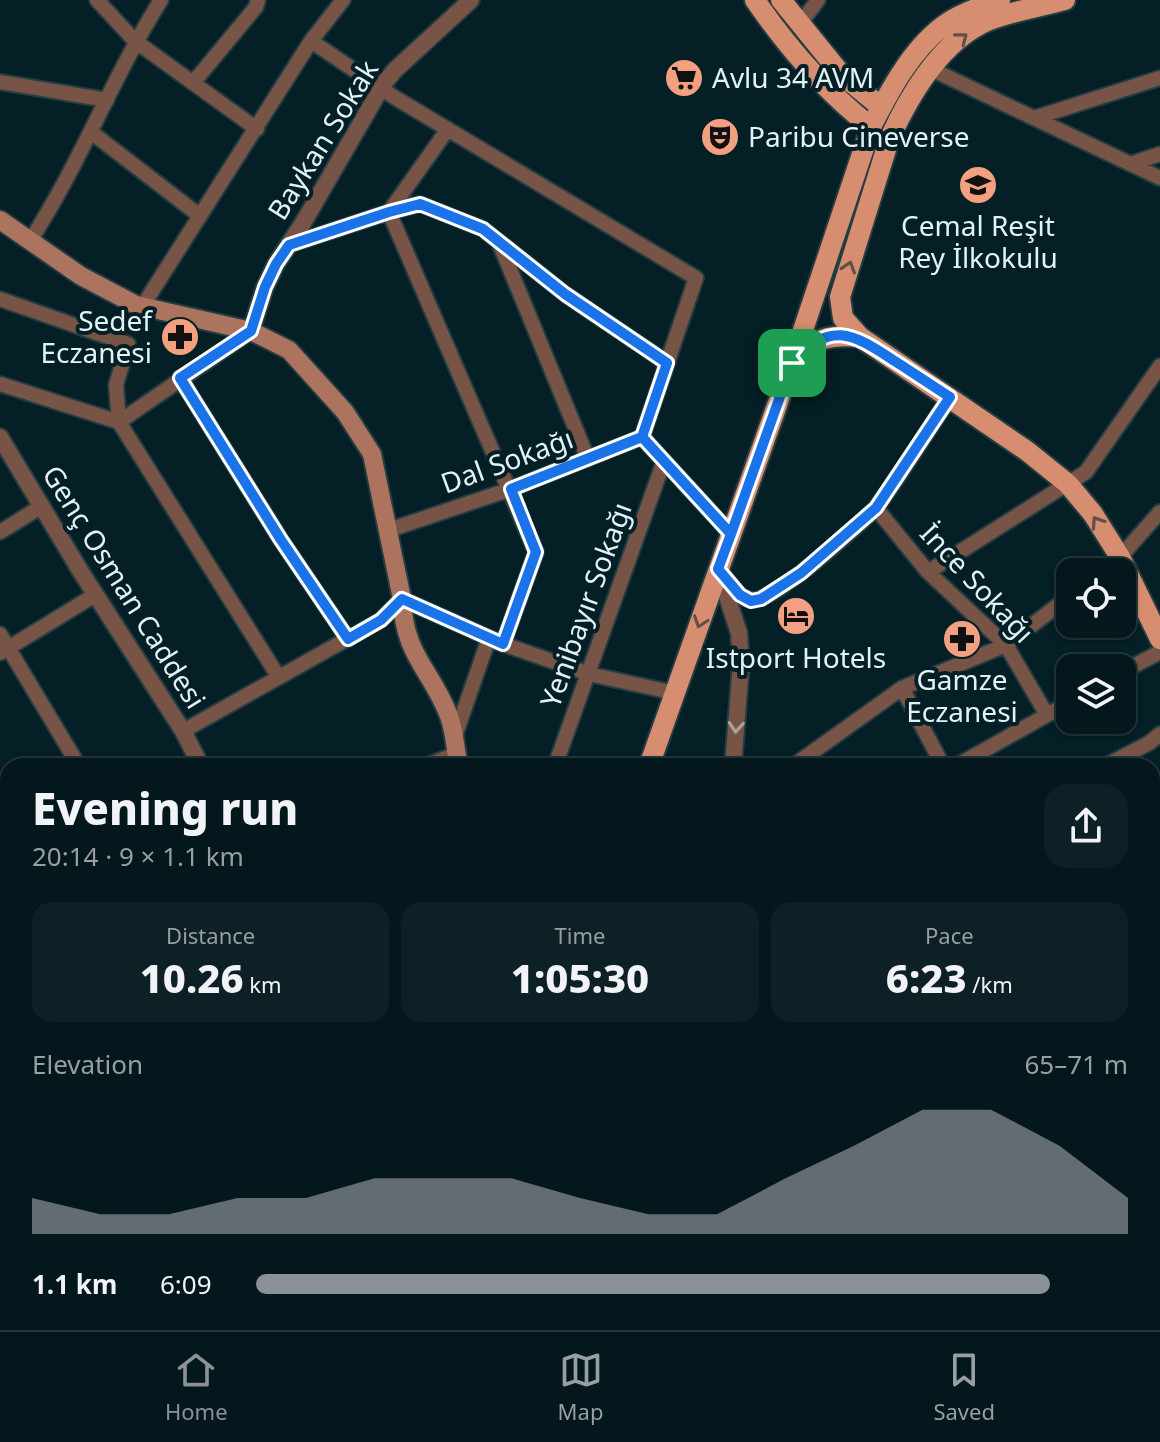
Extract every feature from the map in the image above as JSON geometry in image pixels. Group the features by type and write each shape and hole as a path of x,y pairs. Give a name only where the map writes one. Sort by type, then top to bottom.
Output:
{"main road":[{"path":"755,0 780,36 826,90 871,127"},
{"path":"781,0 841,74 881,107"},
{"path":"652,758 792,363 871,127 927,39 972,10 1000,0"},
{"path":"1065,0 981,23 954,43 931,69 889,140 840,297 843,318 860,337 1027,451 1068,484 1093,514 1120,557 1158,629"},
{"path":"0,220 81,276 142,307 251,331 289,350 319,380 360,433 372,454 402,599 403,623 413,654 448,714 456,753"},
{"path":"792,363 805,349 820,340 839,335 860,337"}],"street":[{"path":"30,241 58,197 135,41 161,0"},
{"path":"142,307 311,41 343,0"},
{"name":"Baykan Sokak","path":"251,331 276,264 381,88 395,70 471,0"},
{"path":"799,25 818,0"},
{"path":"193,83 253,2"},
{"path":"106,3 135,41 257,129"},
{"path":"311,41 381,88 696,278 642,437 731,534"},
{"path":"931,69 1160,178"},
{"path":"1034,118 1160,78"},
{"path":"0,82 107,100"},
{"path":"389,212 448,129"},
{"path":"91,132 200,216"},
{"path":"1130,164 1160,154"},
{"path":"289,245 420,204 483,229 565,294 667,363"},
{"path":"389,212 536,552 503,644"},
{"path":"498,241 588,459"},
{"path":"0,299 128,344 116,385 119,422 278,676"},
{"path":"119,422 251,331"},
{"path":"928,572 1086,472 1160,366"},
{"path":"180,378 281,540 348,639"},
{"path":"0,384 119,422"},
{"path":"718,569 740,595 751,601 761,599 801,573 876,508 950,397"},
{"name":"Genç Osman Caddesi","path":"0,437 5,452 42,506 197,758"},
{"name":"Dal Sokağı","path":"389,530 511,489 642,437"},
{"name":"Yenibayır Sokağı","path":"558,758 664,461"},
{"path":"0,532 42,506"},
{"name":"İnce Sokağı","path":"876,508 928,572 1006,645 1047,715"},
{"path":"1120,557 1160,512"},
{"path":"718,569 739,633 741,664 734,758"},
{"path":"4,651 95,595"},
{"path":"183,731 381,620 402,599 503,644 589,674 675,693"},
{"path":"804,758 902,688 1006,645 1056,607"},
{"path":"0,634 4,651 74,758"},
{"path":"456,753 489,638"},
{"path":"1136,665 1160,652"},
{"path":"902,688 939,758"},
{"path":"970,758 1056,710"},
{"path":"1120,758 1160,734"},
{"path":"549,1330 556,1330"}],"place":[{"name":"Avlu 34 AVM","path":"684,78"},
{"name":"Paribu Cineverse","path":"720,137"},
{"name":"Cemal Reşit Rey İlkokulu","path":"978,185"},
{"name":"Sedef Eczanesi","path":"180,337"},
{"name":"Istport Hotels","path":"796,616"},
{"name":"Gamze Eczanesi","path":"962,639"}],"route":[{"path":"792,363 731,534 642,437 667,363 565,294 483,229 420,204 289,245 265,287 251,331 180,378 281,540 348,639 381,620 402,599 503,644 536,552 511,489 642,437 664,461 731,534 718,569 740,595 751,601 761,599 801,573 876,508 950,397 860,337 839,335 820,340 805,349 792,363"}]}
